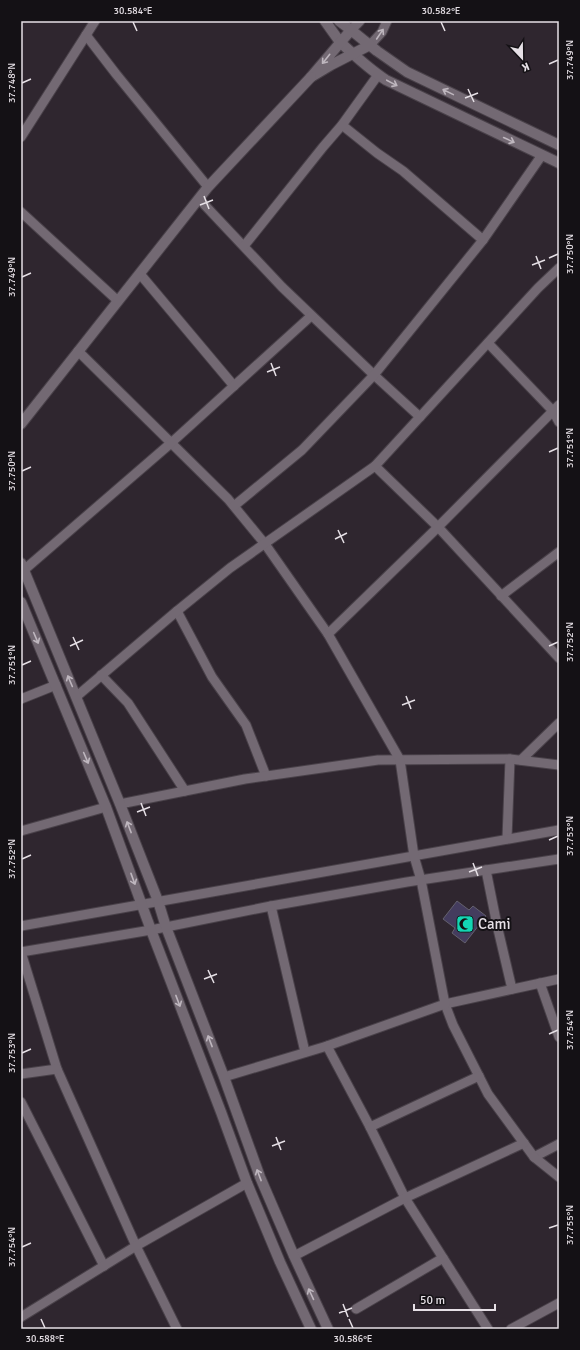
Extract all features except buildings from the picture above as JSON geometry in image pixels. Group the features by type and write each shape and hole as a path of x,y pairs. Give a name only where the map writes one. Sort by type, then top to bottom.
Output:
{"main road":[{"path":"325,21 340,42 370,70 378,75 398,87 559,163"},
{"path":"339,21 407,72 559,145"},
{"path":"21,429 24,420 208,187 311,77 351,30"},
{"path":"311,77 370,45"},
{"path":"22,566 120,804 158,901 166,927 224,1077 260,1177 294,1256 328,1329"},
{"path":"21,602 106,807 151,930 222,1112 247,1183 280,1262 311,1329"},
{"path":"63,701 76,696"},
{"path":"106,807 120,804"},
{"path":"280,1262 294,1256"}],"street":[{"path":"21,138 95,21"},
{"path":"351,30 360,21"},
{"path":"370,45 379,36 387,21"},
{"path":"86,35 208,187"},
{"path":"244,246 342,125 378,75"},
{"path":"342,125 377,153 403,171 483,240"},
{"path":"234,506 302,450 374,375 483,240 542,155"},
{"path":"199,199 311,316 420,417"},
{"path":"21,212 118,301"},
{"path":"76,696 176,611 230,568 375,466 538,288 559,268"},
{"path":"140,274 234,386"},
{"path":"22,566 172,443 311,316"},
{"path":"488,343 556,408 559,422"},
{"path":"78,351 234,506 265,544 328,634 400,760 414,856 421,880 445,1004 453,1025 488,1094 534,1157 559,1177"},
{"path":"328,634 438,527 556,408"},
{"path":"375,466 438,527 559,658"},
{"path":"501,596 559,552"},
{"path":"176,611 212,677 246,725 266,776"},
{"path":"101,675 128,703 185,791"},
{"path":"21,699 56,685"},
{"path":"521,760 559,723"},
{"path":"507,839 510,759"},
{"path":"120,804 266,776 378,760 510,759 559,765"},
{"path":"21,831 106,807"},
{"path":"21,926 559,830"},
{"path":"177,1329 136,1246 57,1069 21,952 151,930 271,906 421,880 559,860"},
{"path":"486,870 512,989"},
{"path":"271,906 305,1052"},
{"path":"224,1077 327,1046 445,1004 559,979"},
{"path":"540,983 559,1037"},
{"path":"327,1046 370,1126 405,1198 488,1329"},
{"path":"21,1074 57,1069"},
{"path":"370,1126 479,1076"},
{"path":"21,1102 104,1266"},
{"path":"294,1256 405,1198 524,1143"},
{"path":"534,1157 559,1144"},
{"path":"21,1317 136,1246 247,1183"},
{"path":"356,1309 443,1258"},
{"path":"511,1329 559,1303"}],"place":[{"name":"Cami","path":"465,924"}]}
